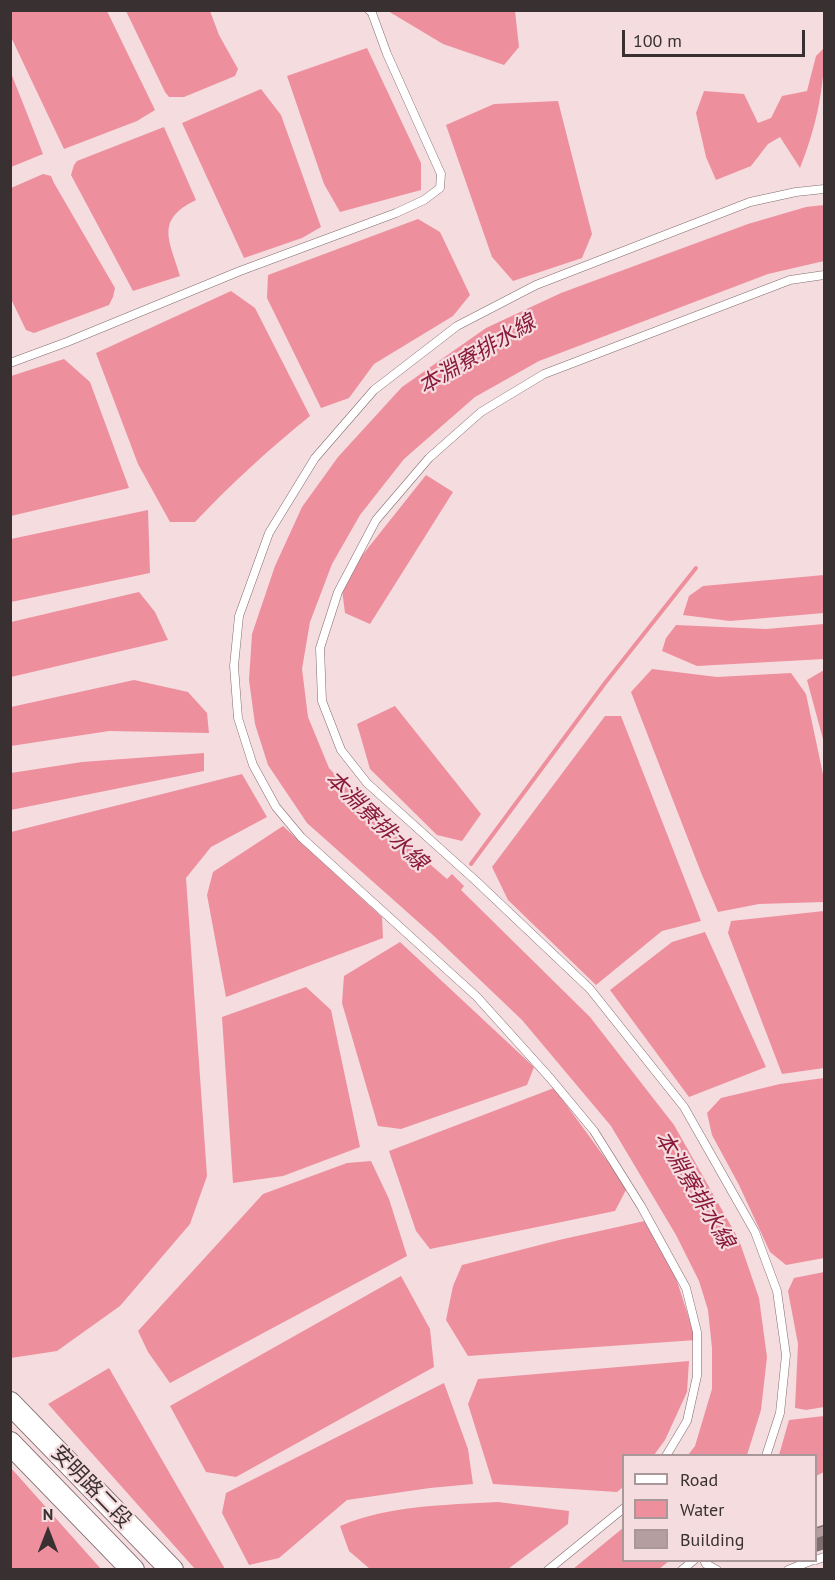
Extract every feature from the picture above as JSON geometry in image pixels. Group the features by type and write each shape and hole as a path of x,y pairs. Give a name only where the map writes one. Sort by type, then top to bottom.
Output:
{"main road":[{"name":"安明路二段","path":"14,1407 172,1569"},
{"name":"安明路二段","path":"10,1443 133,1569"}],"lane":[{"path":"10,363 240,271 396,213 423,200 440,188 441,174 369,10"},
{"path":"667,1454 687,1421 697,1376 697,1332 686,1288 641,1206 594,1131 550,1078 477,997 301,837 276,807 253,765 238,718 234,666 239,616 269,533 315,458 374,390 457,326 536,285 750,202 796,192 825,189"},
{"path":"766,1454 780,1413 786,1355 777,1291 755,1232 684,1107 590,989 475,880 367,783 341,750 322,701 320,648 338,591 376,520 429,458 481,412 544,374 790,280 825,275"},
{"path":"548,1569 622,1510"},
{"path":"788,1569 808,1562"}],"water":[{"path":"11,10 107,11 155,110 137,121 64,149 11,37"},
{"path":"126,11 210,11 219,35 238,69 235,76 184,97 169,97"},
{"path":"388,11 515,11 519,47 504,65 443,44"},
{"path":"367,48 421,163 421,190 340,212 324,184 287,76"},
{"path":"824,48 823,78 818,109 800,168 780,137 768,144 751,166 716,180 706,157 696,113 704,91 744,94 758,123 771,118 782,96 807,91 816,56"},
{"path":"11,73 43,154 10,167"},
{"path":"261,89 281,115 321,227 302,238 244,258 182,123"},
{"path":"558,101 592,234 582,258 513,281 492,257 446,125 494,104"},
{"path":"164,127 196,200 174,215 168,232 180,276 133,291 71,175 77,161"},
{"path":"43,174 51,176 115,288 109,305 34,333 26,330 11,299 11,188"},
{"name":"本淵寮排水線","path":"824,205 824,261 768,274 539,361 475,397 404,459 360,515 332,564 310,622 302,669 308,717 329,768 371,813 447,879 452,874 464,886 461,890 590,1017 674,1125 739,1240 759,1298 767,1357 761,1410 747,1454 689,1454 695,1446 712,1389 712,1348 708,1310 699,1281 676,1235 611,1126 522,1020 434,936 307,823 268,765 255,724 249,680 252,634 275,566 302,507 338,457 402,387 486,328 561,293 748,224 806,207"},
{"path":"418,219 440,232 470,295 453,316 374,364 349,398 321,408 267,298 268,275"},
{"path":"231,291 255,308 310,416 251,467 195,522 170,522 138,464 96,353"},
{"path":"64,359 90,382 129,488 11,516 11,376"},
{"path":"426,475 453,492 370,624 345,613 341,582"},
{"path":"148,510 150,573 11,602 11,539"},
{"path":"824,575 824,613 730,621 683,615 689,596 703,586"},
{"path":"139,592 155,612 168,640 11,677 11,622"},
{"path":"824,624 824,659 697,666 662,651 666,638 676,625 766,629"},
{"path":"652,669 717,677 791,673 806,694 824,779 824,902 759,904 718,912 631,692"},
{"path":"824,670 824,743 807,680"},
{"path":"134,680 188,692 207,713 209,733 109,731 11,746 11,707"},
{"path":"395,706 481,814 462,841 437,835 370,769 357,724"},
{"path":"605,716 621,716 701,921 662,931 596,985 508,900 492,867"},
{"path":"204,753 204,771 11,810 11,773 82,762"},
{"path":"242,774 267,817 211,847 186,878 207,1176 190,1224 120,1306 57,1351 11,1358 11,832"},
{"path":"283,826 382,917 383,938 226,997 207,895 213,872"},
{"path":"824,911 824,1068 782,1074 728,933 731,921"},
{"path":"705,932 766,1067 689,1097 610,990 672,942"},
{"path":"400,942 534,1067 527,1085 401,1129 378,1126 342,1003 344,976"},
{"path":"306,987 331,1010 360,1147 283,1176 233,1183 222,1017"},
{"path":"824,1078 824,1258 786,1265 770,1252 739,1185 712,1135 707,1113 721,1098 780,1084"},
{"path":"554,1088 627,1188 615,1211 430,1249 416,1231 389,1151"},
{"path":"371,1161 389,1199 407,1256 170,1383 148,1352 138,1331 263,1194 347,1163"},
{"path":"649,1220 676,1278 696,1340 468,1356 446,1320 453,1286 462,1265"},
{"path":"824,1272 824,1407 806,1410 795,1408 798,1344 788,1291 794,1278"},
{"path":"401,1276 430,1329 434,1367 236,1477 206,1472 170,1406"},
{"path":"689,1361 687,1392 665,1440 655,1454 622,1454 622,1488 617,1492 493,1484 468,1404 478,1379"},
{"path":"109,1368 225,1569 195,1569 48,1404"},
{"path":"444,1383 468,1449 473,1484 347,1500 279,1558 249,1565 222,1513 226,1493"},
{"path":"824,1416 824,1472 817,1476 817,1454 779,1454 789,1420"},
{"path":"11,1468 101,1569 11,1569"},
{"path":"498,1502 569,1511 568,1524 508,1569 370,1569 349,1551 340,1526 398,1510"},
{"path":"622,1529 622,1562 668,1562 659,1569 573,1569"}],"building":[{"path":"825,1525 825,1536 817,1539 817,1528"}],"waterway":[{"path":"471,864 605,683 696,568"}]}
